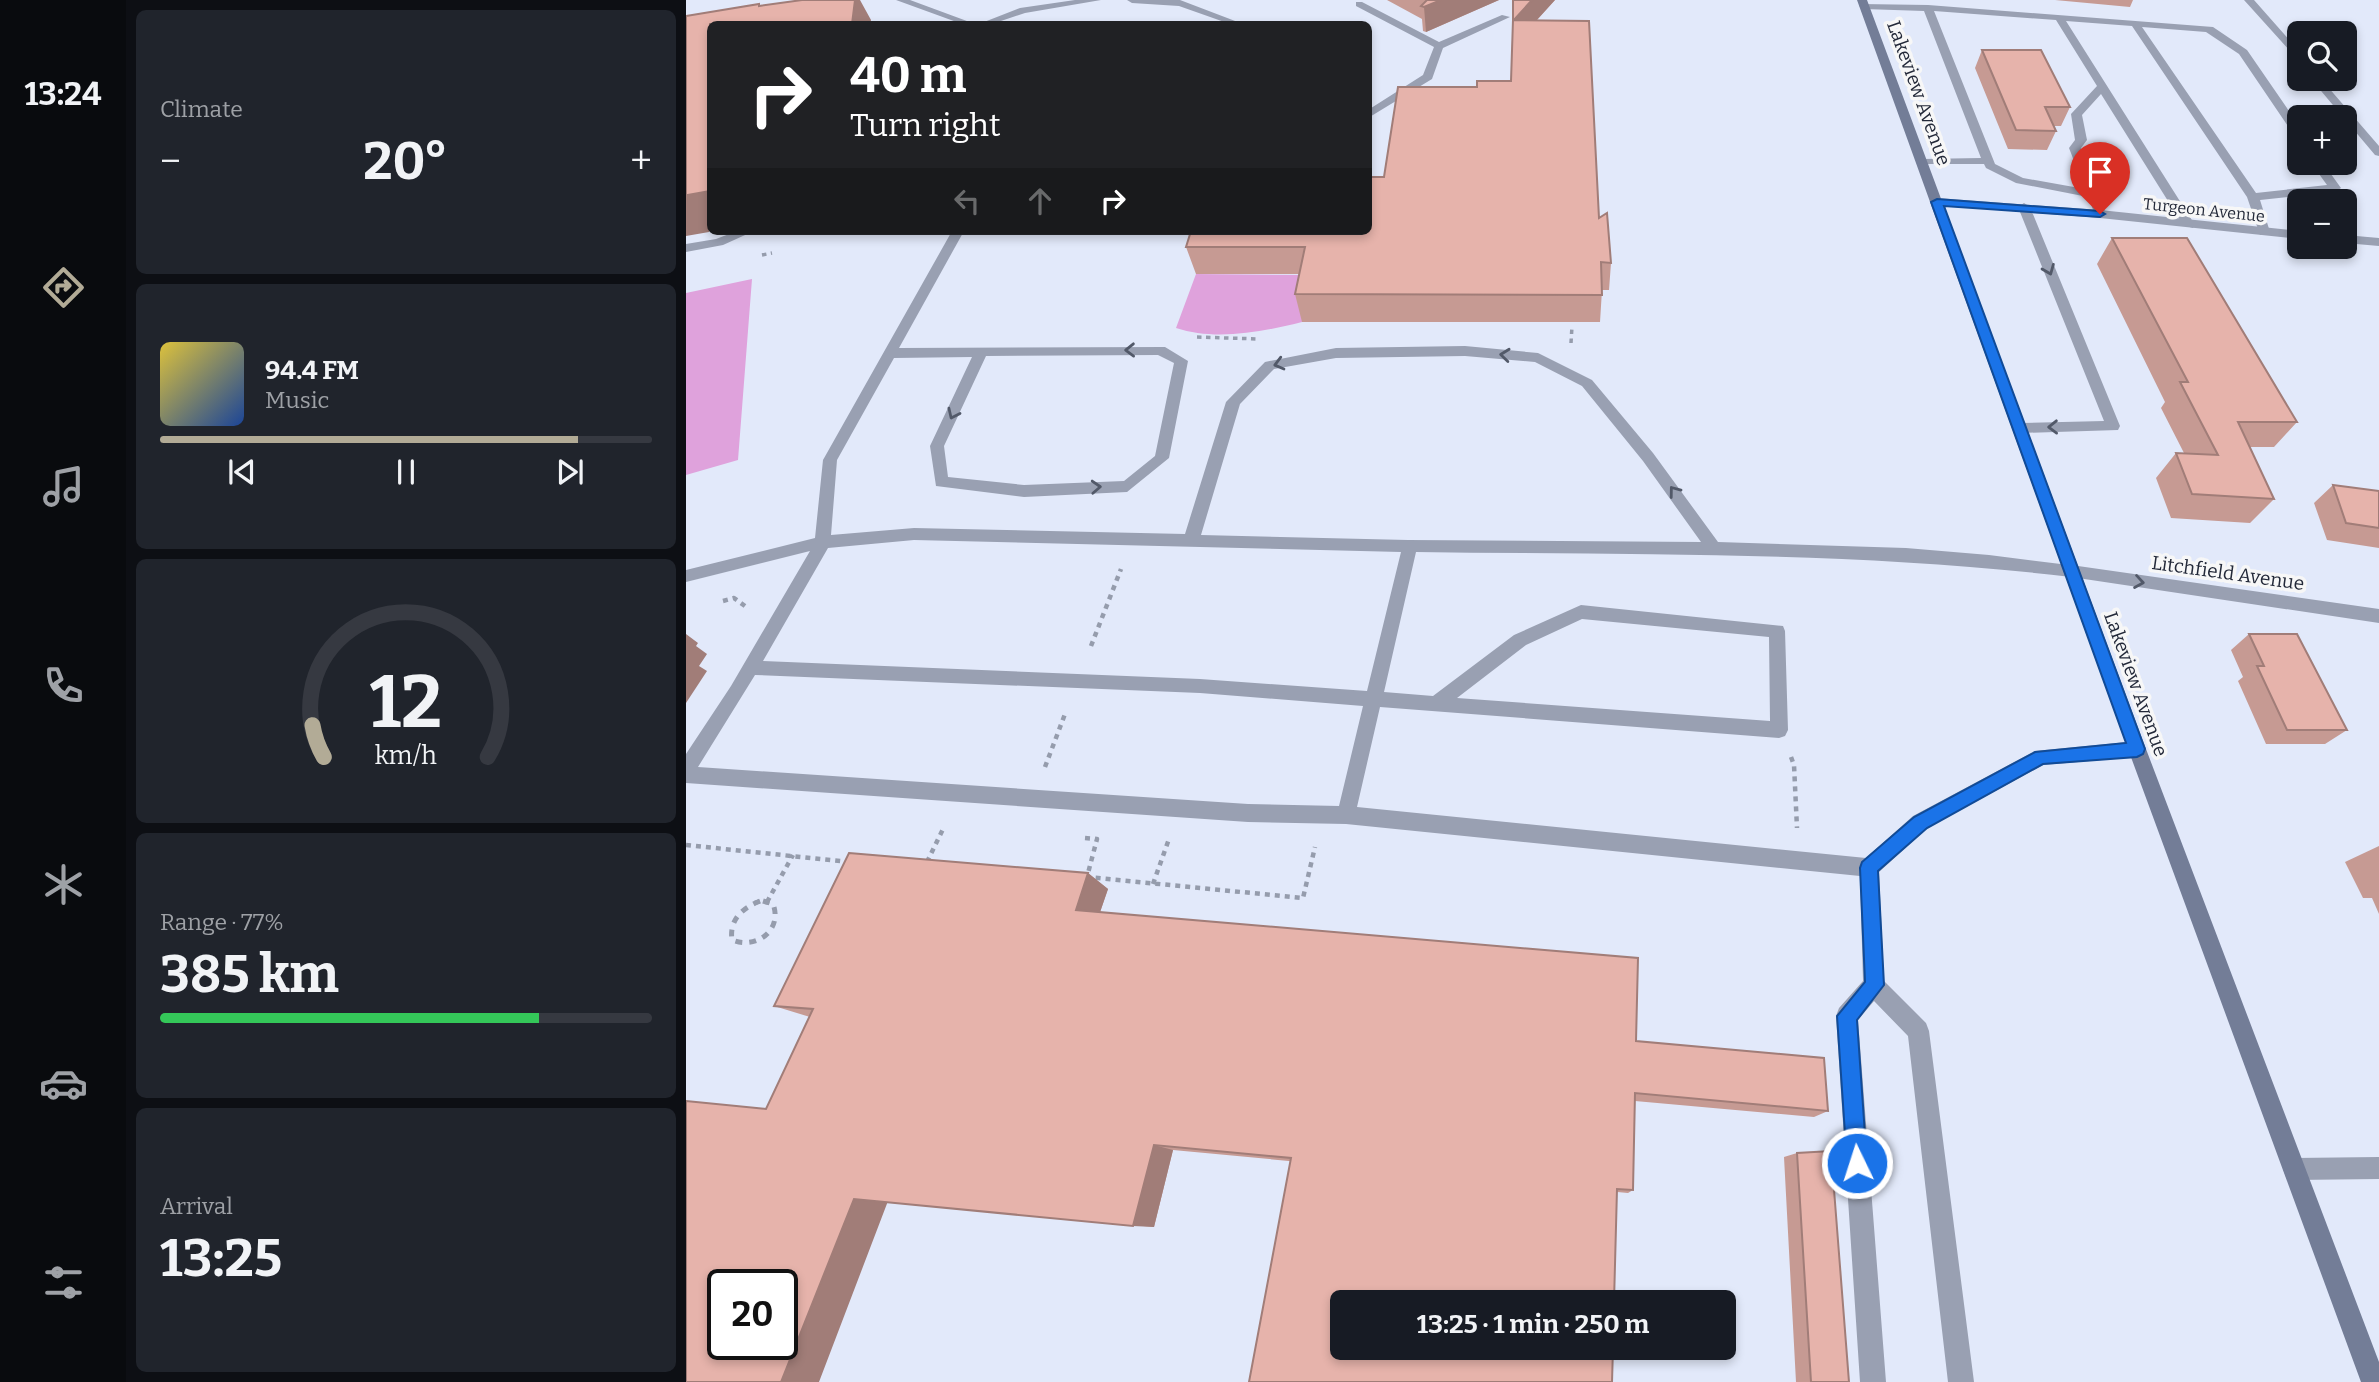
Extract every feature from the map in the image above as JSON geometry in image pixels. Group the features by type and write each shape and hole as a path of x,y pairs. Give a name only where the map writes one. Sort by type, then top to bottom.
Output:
{"main road":[{"name":"Lakeview Avenue","path":"1863,3 2021,428 2071,571 2374,1382"}],"street":[{"path":"901,0 961,21"},
{"path":"992,21 1023,10 1096,0"},
{"path":"1132,0 1180,3 1230,21"},
{"path":"2249,0 2287,44"},
{"path":"1863,3 2209,29 2243,52 2287,117"},
{"path":"1359,4 1439,46"},
{"path":"1928,8 1990,166 2020,181 2092,194"},
{"path":"1372,112 1428,77 1439,46 1505,17"},
{"path":"2059,18 2189,225"},
{"path":"2135,24 2253,197 2264,232"},
{"path":"2100,214 2075,148 2081,140 2076,114 2102,86"},
{"path":"2326,91 2379,153"},
{"path":"1922,162 1988,161"},
{"path":"2253,197 2335,188 2326,175"},
{"name":"Turgeon Avenue","path":"1937,202 2024,207 2287,234"},
{"path":"2021,428 2113,426 2024,207"},
{"path":"686,248 719,242 737,235"},
{"path":"956,235 830,460 822,544 686,772 1181,808 1346,816 1869,868 1920,822 2041,757 2137,749"},
{"path":"2357,240 2379,242"},
{"path":"890,353 1160,350 1181,361 1162,458 1128,486 1024,491 941,482 937,446 981,352"},
{"path":"1192,539 1233,402 1270,365 1336,353 1465,351 1538,358 1587,383 1648,457 1713,547"},
{"name":"Litchfield Avenue","path":"686,576 822,544 876,535 1192,539 1410,546 1713,547 1999,561 2379,616"},
{"path":"1346,816 1410,546"},
{"path":"750,668 1200,686 1434,705 1779,730 1777,631 1581,612 1520,640 1434,705"},
{"path":"1869,868 1874,985 1918,1031 1961,1382"},
{"path":"1873,1382 1847,1016 1874,985"},
{"path":"2294,1168 2379,1168"}],"path":[{"path":"1191,337 1267,339"},
{"path":"1091,646 1121,569"},
{"path":"1044,768 1065,714"},
{"path":"1779,730 1794,765 1798,837"},
{"path":"1153,884 1181,808"},
{"path":"1072,837 1097,839 1087,877 1303,898 1323,815"},
{"path":"924,868 943,827 956,828"},
{"path":"686,845 862,863"},
{"path":"767,902 793,855"},
{"path":"767,902 773,904 777,915 767,934 759,940 743,945 732,940 731,926 739,913 753,903 767,902"}],"shaded area":[{"path":"1196,274 1311,275 1302,322 1239,334 1207,334 1176,328"},
{"path":"752,279 738,460 686,475 686,293"}],"building":[{"path":"802,0 855,0 852,21 707,21 707,192 687,195 686,204 686,16"},
{"path":"1427,0 1441,0 1421,6"},
{"path":"1513,0 1532,0 1513,21"},
{"path":"1513,20 1589,21 1599,218 1607,213 1611,263 1601,262 1602,295 1295,294 1305,247 1186,247 1190,235 1372,235 1372,177 1384,177 1398,87 1477,87 1477,81 1511,81"},
{"path":"1982,50 2041,50 2070,107 2045,107 2056,131 2016,130"},
{"path":"2112,238 2187,238 2297,422 2238,422 2274,499 2192,494 2176,453 2218,455 2180,382 2188,382"},
{"path":"2333,485 2379,491 2379,528 2346,523"},
{"path":"2249,634 2297,634 2347,730 2287,730 2257,666 2264,666"},
{"path":"849,853 1088,873 1076,910 1638,958 1636,1041 1824,1058 1828,1111 1635,1093 1633,1190 1617,1189 1614,1290 1330,1290 1330,1360 1613,1360 1612,1382 1249,1382 1291,1158 1154,1145 1133,1226 854,1199 798,1339 798,1269 707,1269 707,1360 790,1360 781,1382 686,1382 686,1101 766,1109 813,1009 774,1006"},
{"path":"1831,1151 1849,1382 1811,1382 1797,1153"}],"route":[{"path":"1857,1163 1847,1016 1874,985 1869,868 1920,822 2041,757 2137,749 1937,202 2100,214"}]}
